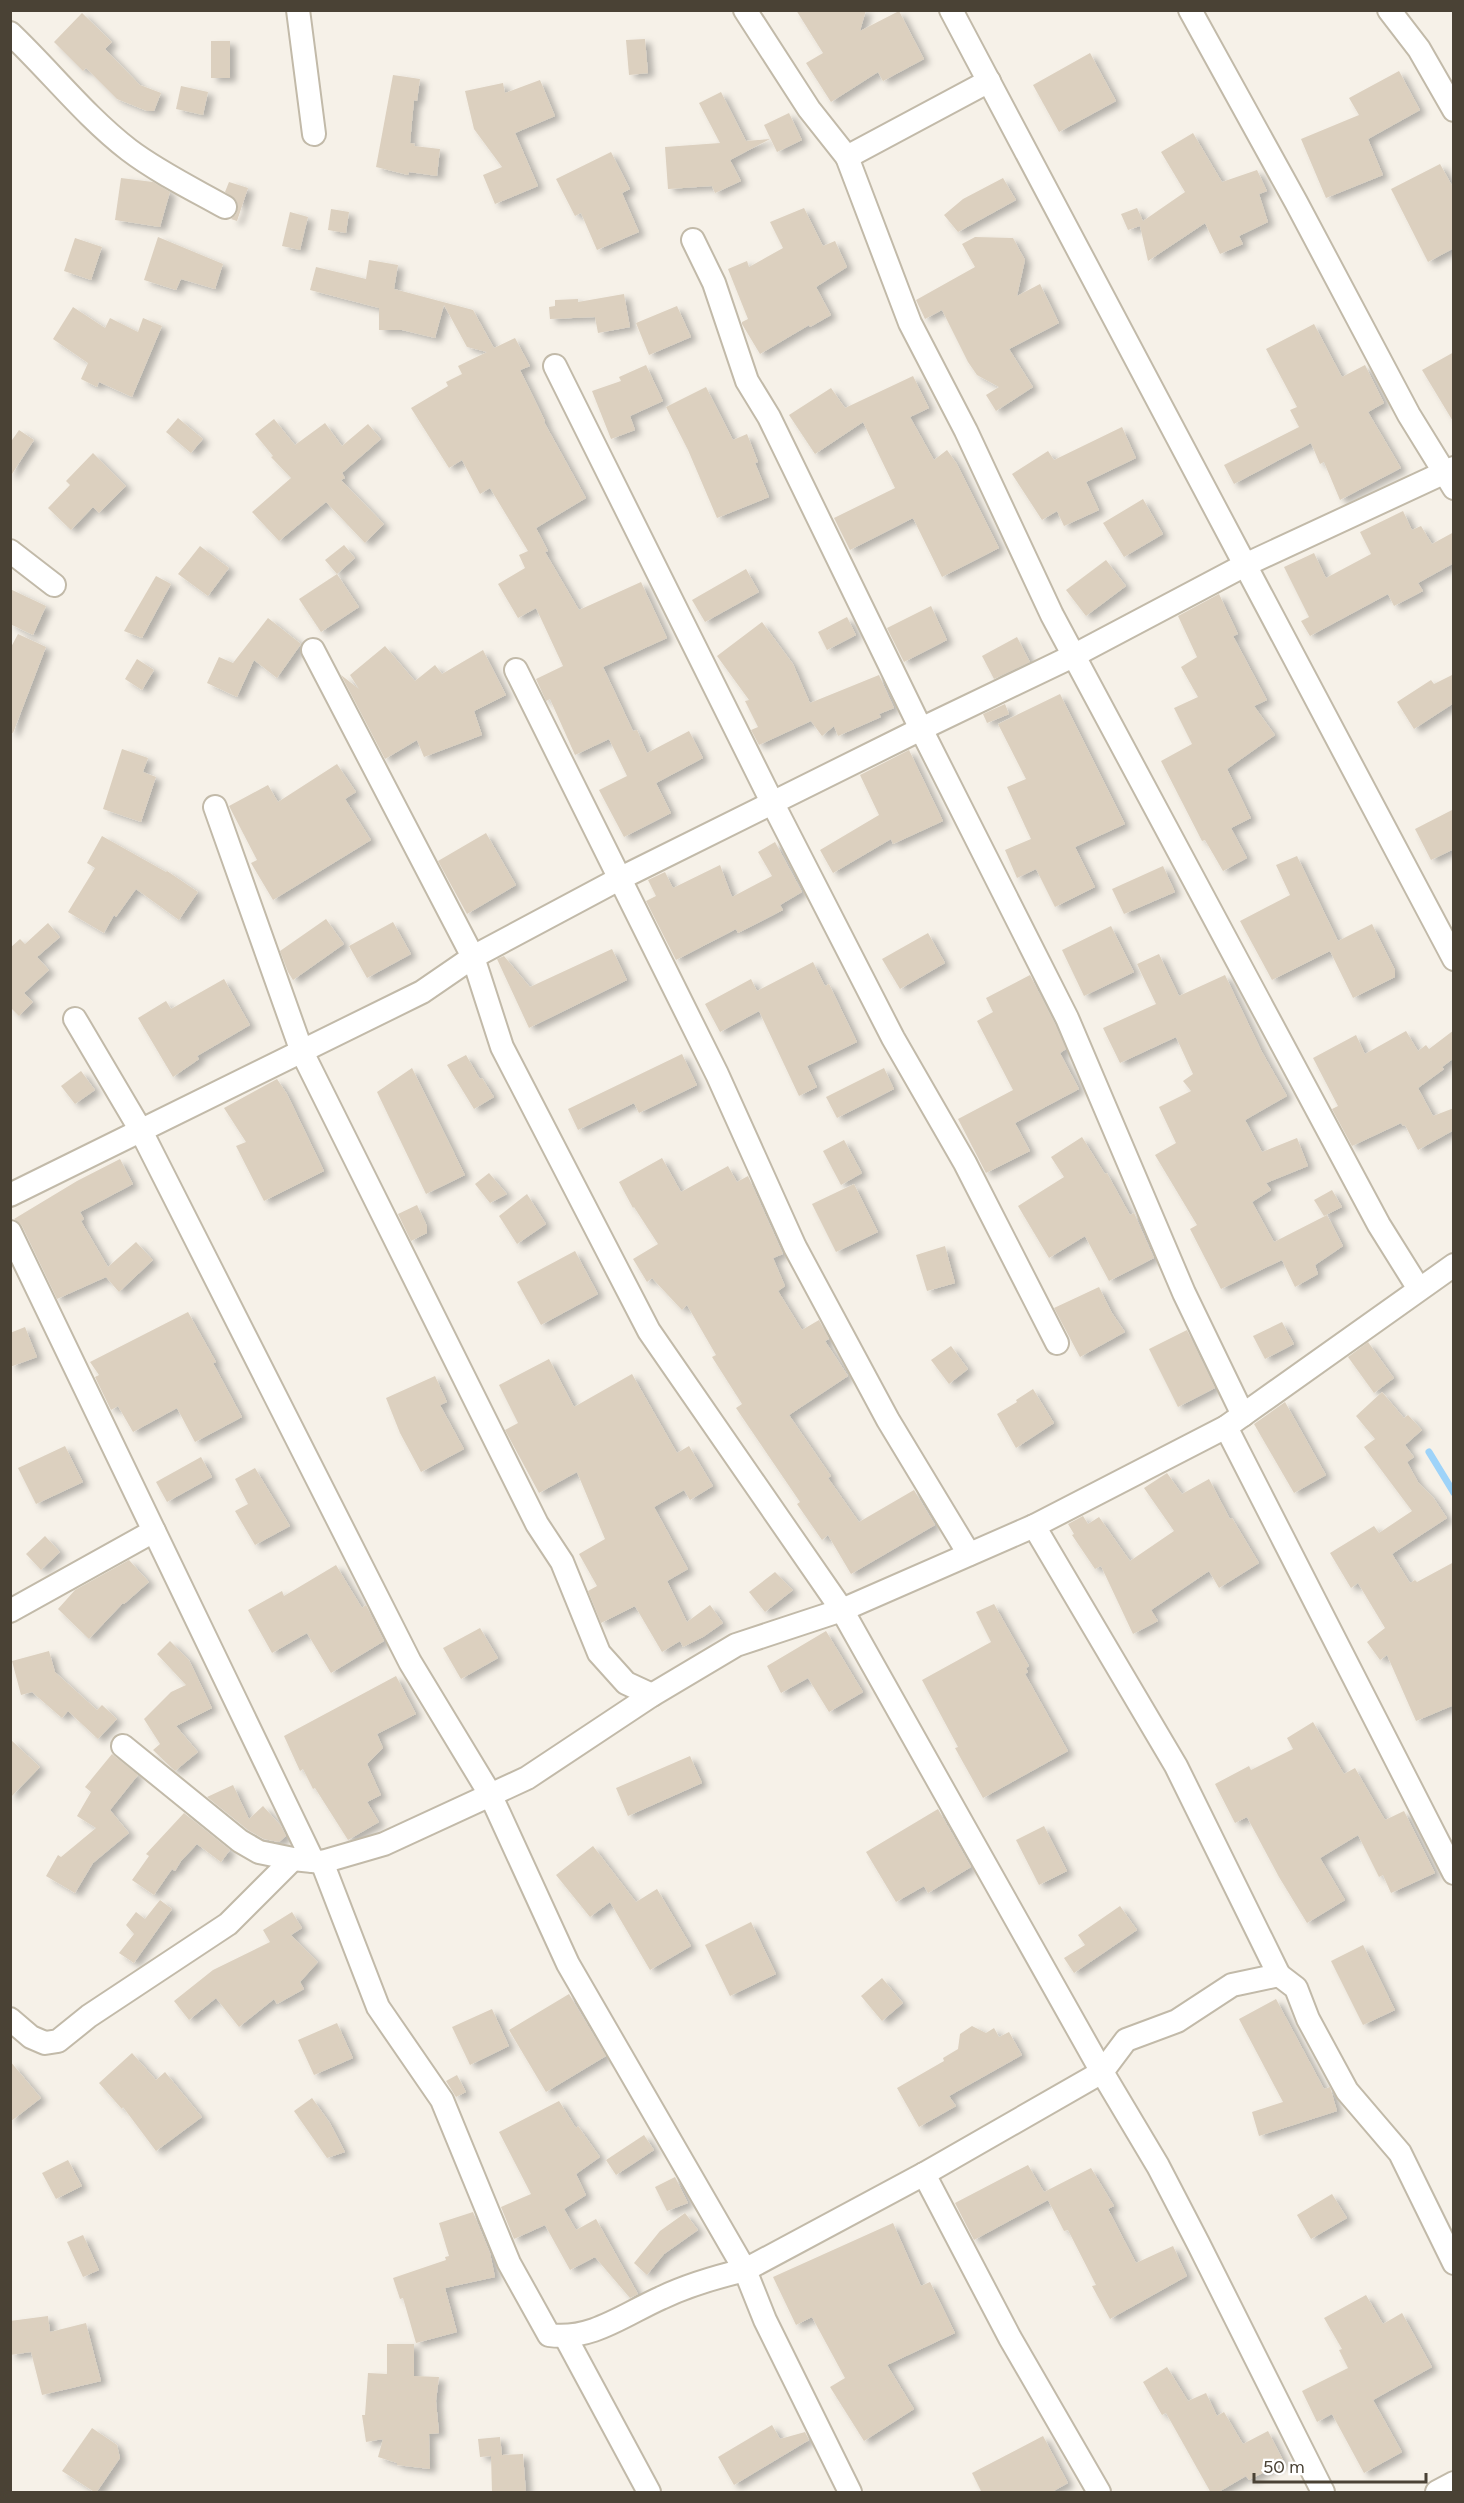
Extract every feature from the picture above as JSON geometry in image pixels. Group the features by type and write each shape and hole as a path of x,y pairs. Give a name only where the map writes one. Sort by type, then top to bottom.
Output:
{"street":[{"path":"298,10 314,134"},
{"path":"745,10 803,100 847,157 910,323 966,431 1073,656 1379,1225 1419,1289"},
{"path":"951,10 1454,959"},
{"path":"10,1195 422,992 472,957 619,879 1073,656 1245,565 1451,476 1409,415 1296,202 1190,10"},
{"path":"1389,10 1419,49 1454,110"},
{"path":"10,33 93,118 129,150 225,207"},
{"path":"847,157 989,81"},
{"path":"693,240 714,283 747,381 769,417 921,729 1067,1018 1184,1293 1235,1421 1454,1873"},
{"path":"555,366 772,802 893,1038 965,1163 1057,1343"},
{"path":"10,551 54,585"},
{"path":"313,650 472,957 502,1047 649,1331 842,1610 1102,2072 1158,2166 1323,2493"},
{"path":"516,670 717,1074 795,1247 888,1420 969,1554"},
{"path":"215,807 302,1052 537,1524 562,1562 599,1653 626,1683 652,1695"},
{"path":"75,1019 140,1129 410,1662 490,1794 568,1964 745,2270 765,2320 850,2493"},
{"path":"10,1232 154,1531 378,2007 442,2100 509,2263 549,2335 566,2338 603,2327 661,2297 707,2280 745,2270 924,2174 1102,2072 1126,2040 1177,2021 1232,1985 1279,1975"},
{"path":"123,1746 240,1841 259,1852 309,1861 384,1844 527,1778 652,1695 736,1645 842,1610 1034,1526 1235,1421 1454,1265"},
{"path":"1034,1526 1176,1766 1279,1975 1296,1988 1308,2019 1347,2091 1400,2153 1454,2263"},
{"path":"10,1611 154,1531"},
{"path":"10,2019 31,2037 45,2043 58,2041 88,2016 228,1924 309,1861"},
{"path":"924,2174 1010,2338 1099,2493"},
{"path":"566,2338 649,2493"},
{"path":"1437,2493 1454,2483"}],"building":[{"path":"796,10 866,10 860,31 899,11 924,59 883,81 878,72 831,102 806,63 823,53"},
{"path":"82,13 112,42 105,49 140,85 161,93 154,111 147,111 117,99 86,68 83,71 54,42"},
{"path":"645,39 648,73 629,75 626,40"},
{"path":"211,41 230,41 230,78 211,78"},
{"path":"1090,53 1116,101 1059,132 1033,85"},
{"path":"1399,71 1420,110 1368,139 1383,175 1326,198 1301,139 1359,115 1349,98"},
{"path":"393,75 420,79 417,101 414,100 410,143 415,144 414,146 440,149 437,176 409,172 408,175 376,167"},
{"path":"540,80 555,116 515,133 538,186 495,204 483,175 502,167 474,129 465,91 503,83 505,93"},
{"path":"181,86 208,92 203,115 176,109"},
{"path":"721,92 746,141 770,139 730,160 741,181 715,193 712,186 668,189 665,147 720,143 699,103"},
{"path":"789,113 802,140 777,152 764,125"},
{"path":"1193,133 1222,182 1257,170 1267,191 1259,194 1268,222 1239,236 1243,244 1220,254 1205,223 1148,261 1140,226 1128,230 1121,214 1137,208 1143,221 1185,192 1161,152"},
{"path":"611,152 630,189 622,193 639,232 597,250 581,213 575,216 556,179"},
{"path":"1440,164 1454,189 1454,248 1428,262 1391,189"},
{"path":"121,178 153,182 170,192 160,227 115,220"},
{"path":"1003,178 1016,200 958,232 944,215 963,199"},
{"path":"229,182 248,188 237,221 231,219 236,214 238,206 236,200 225,192"},
{"path":"804,208 823,246 835,241 847,267 816,287 831,315 810,327 809,325 760,354 742,324 748,319 728,269 747,261 749,267 783,248 770,222"},
{"path":"331,209 349,212 346,233 328,230"},
{"path":"290,212 308,217 300,250 282,246"},
{"path":"158,237 223,264 215,289 181,279 176,290 144,280"},
{"path":"975,237 1013,238 1025,260 1017,296 1040,284 1059,323 1009,349 1033,387 996,411 986,395 999,387 977,375 942,310 925,319 916,300 975,267 962,244"},
{"path":"75,238 102,247 91,280 64,271"},
{"path":"369,260 398,265 394,289 473,310 494,348 515,338 530,366 520,370 544,422 586,498 536,528 548,551 545,552 579,610 641,582 667,638 603,667 633,731 637,730 647,753 689,731 703,758 656,783 671,813 624,837 599,790 627,776 609,739 575,755 550,699 546,701 536,679 563,666 536,608 518,618 498,584 525,568 519,555 528,551 490,488 480,494 462,460 449,468 411,408 448,386 446,382 462,374 458,366 487,352 467,347 444,305 435,338 402,330 379,330 379,308 310,290 316,267 366,279"},
{"path":"624,294 630,327 598,333 595,317 550,319 549,307 555,306 555,300 578,299 578,302"},
{"path":"677,306 691,337 649,355 636,323"},
{"path":"73,307 105,328 110,318 138,332 143,318 162,326 132,397 99,382 97,387 81,379 88,363 53,339"},
{"path":"1314,324 1342,377 1365,365 1384,403 1368,412 1401,468 1340,500 1324,462 1320,464 1311,443 1234,484 1224,465 1299,427 1290,410 1297,407 1266,349"},
{"path":"1454,352 1454,423 1422,370"},
{"path":"646,365 663,401 630,416 635,430 611,439 592,391 621,381 619,377"},
{"path":"913,376 929,408 910,417 934,460 947,450 957,464 999,548 942,577 913,518 850,550 834,518 895,488 863,422 815,454 789,415 831,388 845,408"},
{"path":"706,387 733,440 747,434 758,462 755,463 769,497 717,518 688,450 666,407"},
{"path":"178,418 203,439 191,453 166,432"},
{"path":"274,419 295,445 325,423 342,446 368,424 381,439 342,473 345,478 341,480 384,524 365,543 326,502 279,541 252,512 291,478 271,457 273,456 255,434"},
{"path":"1122,427 1136,458 1086,482 1099,510 1064,526 1057,511 1042,520 1012,474 1048,451 1054,460"},
{"path":"19,430 34,440 10,477 10,443"},
{"path":"93,453 126,486 99,513 93,507 71,530 48,508 70,485 66,481"},
{"path":"1143,499 1163,534 1124,557 1103,523"},
{"path":"1403,511 1412,530 1421,526 1432,544 1454,532 1454,563 1418,583 1423,591 1394,606 1388,594 1310,636 1301,621 1309,617 1284,567 1314,553 1326,578 1371,554 1360,532"},
{"path":"344,545 355,558 337,574 325,560"},
{"path":"200,546 229,568 208,596 178,574"},
{"path":"1106,560 1126,586 1086,616 1066,590"},
{"path":"746,569 759,592 705,622 692,600"},
{"path":"337,574 359,607 321,632 299,599"},
{"path":"156,576 171,584 142,638 124,631"},
{"path":"10,589 46,606 33,635 10,624"},
{"path":"1219,594 1238,634 1233,636 1267,700 1254,706 1275,735 1227,769 1251,818 1231,828 1247,858 1223,871 1205,840 1202,841 1161,761 1192,744 1174,708 1198,697 1181,667 1197,657 1178,616"},
{"path":"931,606 947,640 904,662 887,628"},
{"path":"847,617 856,635 827,650 818,632"},
{"path":"268,618 301,644 277,678 254,660 237,697 207,683 219,657 233,663"},
{"path":"762,622 793,664 810,703 879,675 894,708 879,714 881,717 838,736 834,726 822,736 811,721 759,745 751,730 758,727 745,701 749,700 717,656"},
{"path":"18,634 46,647 13,733 10,732 10,649"},
{"path":"1017,637 1030,662 994,679 982,656"},
{"path":"385,646 415,681 435,665 442,674 483,650 506,695 474,711 482,735 424,757 417,740 385,759 341,675 359,689 350,675"},
{"path":"137,659 154,670 142,690 125,679"},
{"path":"1454,674 1454,703 1414,729 1397,702 1431,680 1434,684"},
{"path":"1060,694 1125,824 1075,847 1095,887 1055,907 1036,869 1017,878 1005,850 1031,839 1007,787 1026,779 998,724"},
{"path":"1005,704 1009,714 987,723 983,714"},
{"path":"122,749 148,758 143,772 156,777 141,822 103,809"},
{"path":"909,750 943,821 893,844 891,839 833,873 820,850 879,815 860,775"},
{"path":"337,764 356,792 345,799 371,840 273,900 251,863 257,860 229,806 268,785 278,802"},
{"path":"1454,809 1454,849 1431,860 1415,829"},
{"path":"486,833 516,885 467,914 438,861"},
{"path":"102,836 167,871 198,892 179,920 136,889 116,917 114,915 104,933 68,912 95,868 87,863"},
{"path":"775,842 802,892 780,905 783,910 738,933 736,929 676,960 646,901 656,896 648,880 665,872 673,888 720,865 732,897 772,876 758,852"},
{"path":"1297,856 1338,941 1372,924 1395,970 1395,977 1353,998 1330,951 1272,980 1240,921 1290,895 1276,865"},
{"path":"1163,866 1175,892 1124,914 1112,889"},
{"path":"326,919 344,944 293,980 280,951"},
{"path":"393,922 411,954 367,978 349,946"},
{"path":"48,923 60,937 37,957 49,970 24,993 33,1002 19,1016 10,1007 10,948 20,939 25,944"},
{"path":"1111,926 1134,972 1084,996 1062,950"},
{"path":"928,933 945,963 900,989 882,959"},
{"path":"612,949 627,980 529,1028 497,959 504,956 530,987"},
{"path":"1159,954 1179,996 1225,975 1262,1052 1287,1096 1245,1120 1262,1152 1297,1138 1308,1166 1266,1183 1271,1190 1252,1202 1274,1242 1327,1215 1343,1246 1315,1265 1318,1274 1295,1287 1282,1260 1221,1289 1190,1229 1197,1225 1155,1155 1176,1143 1159,1107 1191,1091 1183,1081 1193,1074 1176,1037 1120,1063 1103,1028 1156,1004 1137,964"},
{"path":"813,962 825,986 829,984 857,1042 807,1066 817,1087 799,1096 759,1011 720,1032 705,1004 751,979 757,991"},
{"path":"1030,975 1066,1049 1060,1053 1079,1089 1015,1123 1030,1151 986,1173 958,1119 1013,1090 977,1021 993,1012 986,998"},
{"path":"224,979 250,1025 197,1056 199,1059 173,1077 138,1018 166,1001 171,1009"},
{"path":"1454,1030 1454,1058 1442,1067 1444,1069 1418,1088 1433,1116 1454,1108 1454,1130 1418,1150 1405,1125 1401,1123 1352,1146 1332,1109 1338,1106 1313,1058 1356,1035 1365,1054 1406,1031 1418,1051 1426,1045 1429,1049"},
{"path":"682,1054 697,1085 639,1113 634,1103 578,1130 568,1109"},
{"path":"466,1055 494,1097 474,1109 447,1065"},
{"path":"412,1068 465,1175 426,1194 377,1092"},
{"path":"884,1068 894,1089 837,1118 826,1097"},
{"path":"81,1071 95,1090 75,1104 61,1086"},
{"path":"277,1079 287,1094 324,1171 264,1201 236,1146 246,1142 224,1108"},
{"path":"1082,1137 1105,1174 1107,1173 1130,1215 1134,1213 1154,1258 1109,1281 1085,1236 1049,1258 1018,1206 1064,1177 1051,1157"},
{"path":"844,1140 862,1173 841,1185 823,1151"},
{"path":"662,1158 681,1192 728,1166 737,1182 748,1176 783,1254 773,1258 785,1286 778,1291 802,1330 819,1320 829,1339 825,1341 848,1376 789,1415 831,1476 828,1478 859,1522 914,1490 935,1525 851,1574 828,1535 822,1540 797,1504 800,1502 736,1408 742,1404 712,1357 716,1355 687,1305 682,1310 652,1278 647,1282 633,1259 658,1244 633,1208 619,1182"},
{"path":"120,1159 133,1184 80,1212 84,1219 81,1221 108,1267 136,1242 153,1260 119,1292 106,1277 57,1299 22,1226 14,1219 77,1181"},
{"path":"489,1173 507,1194 490,1203 475,1184"},
{"path":"854,1184 878,1232 836,1252 812,1204"},
{"path":"1332,1190 1342,1207 1324,1216 1314,1200"},
{"path":"527,1194 546,1224 517,1244 499,1216"},
{"path":"417,1205 427,1226 427,1233 411,1241 398,1214"},
{"path":"945,1246 955,1283 927,1291 916,1255"},
{"path":"575,1251 598,1294 541,1325 517,1282"},
{"path":"1099,1287 1125,1332 1080,1357 1054,1308"},
{"path":"188,1312 216,1362 213,1363 242,1417 195,1442 177,1408 133,1432 118,1406 111,1410 95,1377 99,1375 90,1362"},
{"path":"1282,1322 1294,1344 1265,1359 1253,1336"},
{"path":"25,1327 37,1357 10,1367 10,1333"},
{"path":"1187,1330 1215,1388 1178,1407 1149,1349"},
{"path":"1368,1342 1394,1378 1374,1393 1348,1357"},
{"path":"951,1346 968,1369 949,1384 931,1360"},
{"path":"549,1359 574,1407 632,1374 677,1453 689,1446 713,1486 690,1500 684,1490 654,1507 688,1569 667,1581 687,1622 710,1605 723,1623 703,1637 683,1647 680,1641 662,1652 635,1606 601,1623 588,1591 597,1586 579,1554 605,1539 577,1472 539,1493 505,1430 518,1423 499,1385"},
{"path":"435,1376 447,1402 440,1405 464,1449 421,1472 400,1433 386,1398"},
{"path":"1033,1389 1054,1423 1016,1448 997,1414"},
{"path":"1382,1392 1404,1418 1408,1415 1422,1430 1405,1445 1414,1457 1407,1462 1418,1482 1433,1497 1447,1518 1392,1554 1410,1583 1415,1580 1417,1582 1454,1562 1454,1705 1416,1721 1387,1655 1380,1660 1367,1642 1385,1628 1358,1583 1351,1588 1330,1553 1374,1526 1379,1533 1412,1511 1364,1447 1375,1439 1356,1416"},
{"path":"1285,1402 1326,1475 1294,1493 1254,1424"},
{"path":"65,1446 83,1482 36,1504 18,1468"},
{"path":"201,1457 212,1477 167,1502 156,1482"},
{"path":"255,1468 290,1526 255,1545 235,1511 248,1504 235,1479"},
{"path":"1167,1473 1182,1494 1209,1479 1230,1519 1232,1518 1259,1563 1219,1588 1209,1571 1151,1610 1158,1621 1133,1634 1101,1566 1095,1569 1072,1535 1074,1534 1068,1524 1083,1516 1088,1524 1099,1517 1130,1561 1174,1531 1144,1488"},
{"path":"45,1536 60,1552 41,1570 26,1554"},
{"path":"129,1560 149,1582 123,1603 89,1639 58,1609 75,1590"},
{"path":"336,1565 362,1608 366,1605 384,1641 331,1673 307,1633 272,1653 248,1610 282,1591 284,1596"},
{"path":"775,1572 793,1590 765,1612 749,1592"},
{"path":"994,1604 1029,1666 1025,1674 1068,1751 983,1798 955,1748 958,1747 922,1680 991,1642 976,1612"},
{"path":"480,1628 498,1658 461,1679 443,1648"},
{"path":"826,1631 863,1692 829,1712 808,1678 781,1693 767,1666"},
{"path":"170,1641 189,1660 212,1708 176,1726 198,1752 175,1771 153,1750 160,1744 144,1719 171,1692 186,1685 157,1654"},
{"path":"49,1651 55,1672 97,1710 102,1705 117,1719 98,1739 68,1711 62,1718 32,1692 21,1695 12,1661"},
{"path":"396,1676 416,1714 377,1734 383,1748 367,1764 381,1795 367,1802 379,1822 348,1840 315,1788 313,1789 303,1769 300,1771 284,1736"},
{"path":"1313,1722 1344,1774 1355,1768 1385,1820 1404,1811 1435,1873 1391,1893 1383,1875 1379,1877 1358,1835 1320,1858 1345,1900 1307,1923 1247,1817 1235,1823 1215,1784 1249,1766 1251,1770 1293,1749 1287,1738"},
{"path":"10,1739 40,1767 10,1798"},
{"path":"112,1754 138,1775 110,1810 129,1833 93,1863 75,1893 46,1876 58,1855 61,1857 96,1828 77,1816 91,1792 85,1787"},
{"path":"690,1756 702,1783 628,1816 616,1788"},
{"path":"233,1785 249,1819 263,1806 281,1826 286,1836 279,1842 264,1839 248,1830 207,1797"},
{"path":"938,1809 971,1867 928,1893 924,1886 896,1902 866,1852"},
{"path":"184,1813 230,1850 221,1862 197,1844 175,1871 172,1869 154,1895 132,1880 149,1856 146,1854"},
{"path":"1044,1826 1067,1871 1039,1885 1016,1840"},
{"path":"593,1846 636,1902 657,1889 691,1946 650,1970 610,1902 590,1917 556,1875"},
{"path":"160,1900 172,1909 134,1963 119,1953 134,1934 126,1925 136,1912 145,1919"},
{"path":"1120,1906 1137,1930 1074,1973 1064,1958 1085,1945 1078,1935"},
{"path":"292,1912 302,1928 291,1935 318,1962 300,1982 304,1989 277,2004 274,1999 239,2027 216,1998 189,2020 174,2001 213,1970 270,1942 263,1930"},
{"path":"751,1922 776,1974 730,1996 705,1945"},
{"path":"1363,1945 1395,2010 1363,2025 1331,1961"},
{"path":"882,1978 903,2003 882,2021 861,1996"},
{"path":"569,1994 606,2056 546,2092 509,2030"},
{"path":"1276,1999 1324,2089 1330,2087 1337,2111 1259,2136 1252,2112 1283,2102 1239,2019"},
{"path":"492,2009 509,2046 470,2065 452,2027"},
{"path":"337,2023 353,2058 314,2075 298,2040"},
{"path":"972,2026 986,2033 994,2028 999,2037 1009,2032 1022,2055 949,2096 956,2106 919,2127 897,2088 944,2061 943,2058 958,2049 960,2034"},
{"path":"132,2053 156,2080 165,2072 202,2117 156,2151 123,2107 122,2109 99,2083"},
{"path":"10,2061 41,2098 10,2122"},
{"path":"457,2075 466,2092 456,2097 446,2081"},
{"path":"312,2098 330,2123 345,2152 327,2158 294,2111"},
{"path":"559,2101 576,2128 578,2126 600,2157 576,2174 586,2195 564,2209 576,2230 596,2219 638,2294 630,2298 595,2257 570,2270 545,2225 514,2239 501,2207 531,2194 499,2132"},
{"path":"644,2135 654,2150 616,2175 606,2160"},
{"path":"68,2160 82,2186 56,2199 42,2173"},
{"path":"1028,2165 1044,2192 1091,2168 1114,2206 1108,2209 1136,2263 1173,2246 1187,2276 1110,2319 1092,2286 1096,2285 1068,2230 1064,2231 1048,2200 974,2240 955,2203"},
{"path":"675,2177 688,2203 667,2211 655,2187"},
{"path":"1332,2194 1347,2218 1311,2239 1297,2215"},
{"path":"473,2212 490,2253 495,2277 445,2288 457,2332 416,2343 403,2298 400,2299 393,2278 446,2260 445,2257 449,2256 439,2223"},
{"path":"685,2213 698,2230 664,2254 647,2275 634,2263 660,2231"},
{"path":"893,2223 921,2286 930,2282 955,2333 887,2365 914,2409 864,2441 830,2387 845,2378 812,2317 796,2325 773,2277"},
{"path":"83,2235 99,2270 83,2277 67,2242"},
{"path":"1366,2295 1383,2324 1402,2313 1432,2367 1373,2400 1402,2452 1364,2473 1332,2414 1317,2422 1302,2391 1348,2368 1339,2350 1342,2349 1324,2318"},
{"path":"48,2316 50,2332 86,2323 101,2381 42,2395 31,2352 10,2355 10,2321"},
{"path":"387,2344 414,2344 414,2376 439,2377 436,2401 439,2433 429,2434 430,2469 397,2465 397,2463 378,2457 383,2439 366,2442 362,2415 365,2415 368,2373 387,2374"},
{"path":"1167,2367 1188,2401 1206,2393 1217,2416 1224,2412 1243,2444 1268,2431 1284,2462 1249,2480 1246,2476 1217,2493 1211,2493 1166,2413 1162,2415 1143,2382"},
{"path":"772,2425 780,2439 805,2432 809,2440 734,2485 718,2457"},
{"path":"92,2428 117,2445 120,2458 96,2493 62,2471"},
{"path":"1043,2436 1068,2483 1050,2493 982,2493 972,2473"},
{"path":"500,2437 502,2455 523,2454 526,2493 492,2493 491,2456 480,2457 478,2439"}],"waterway":[{"path":"1429,1452 1454,1493"}]}
